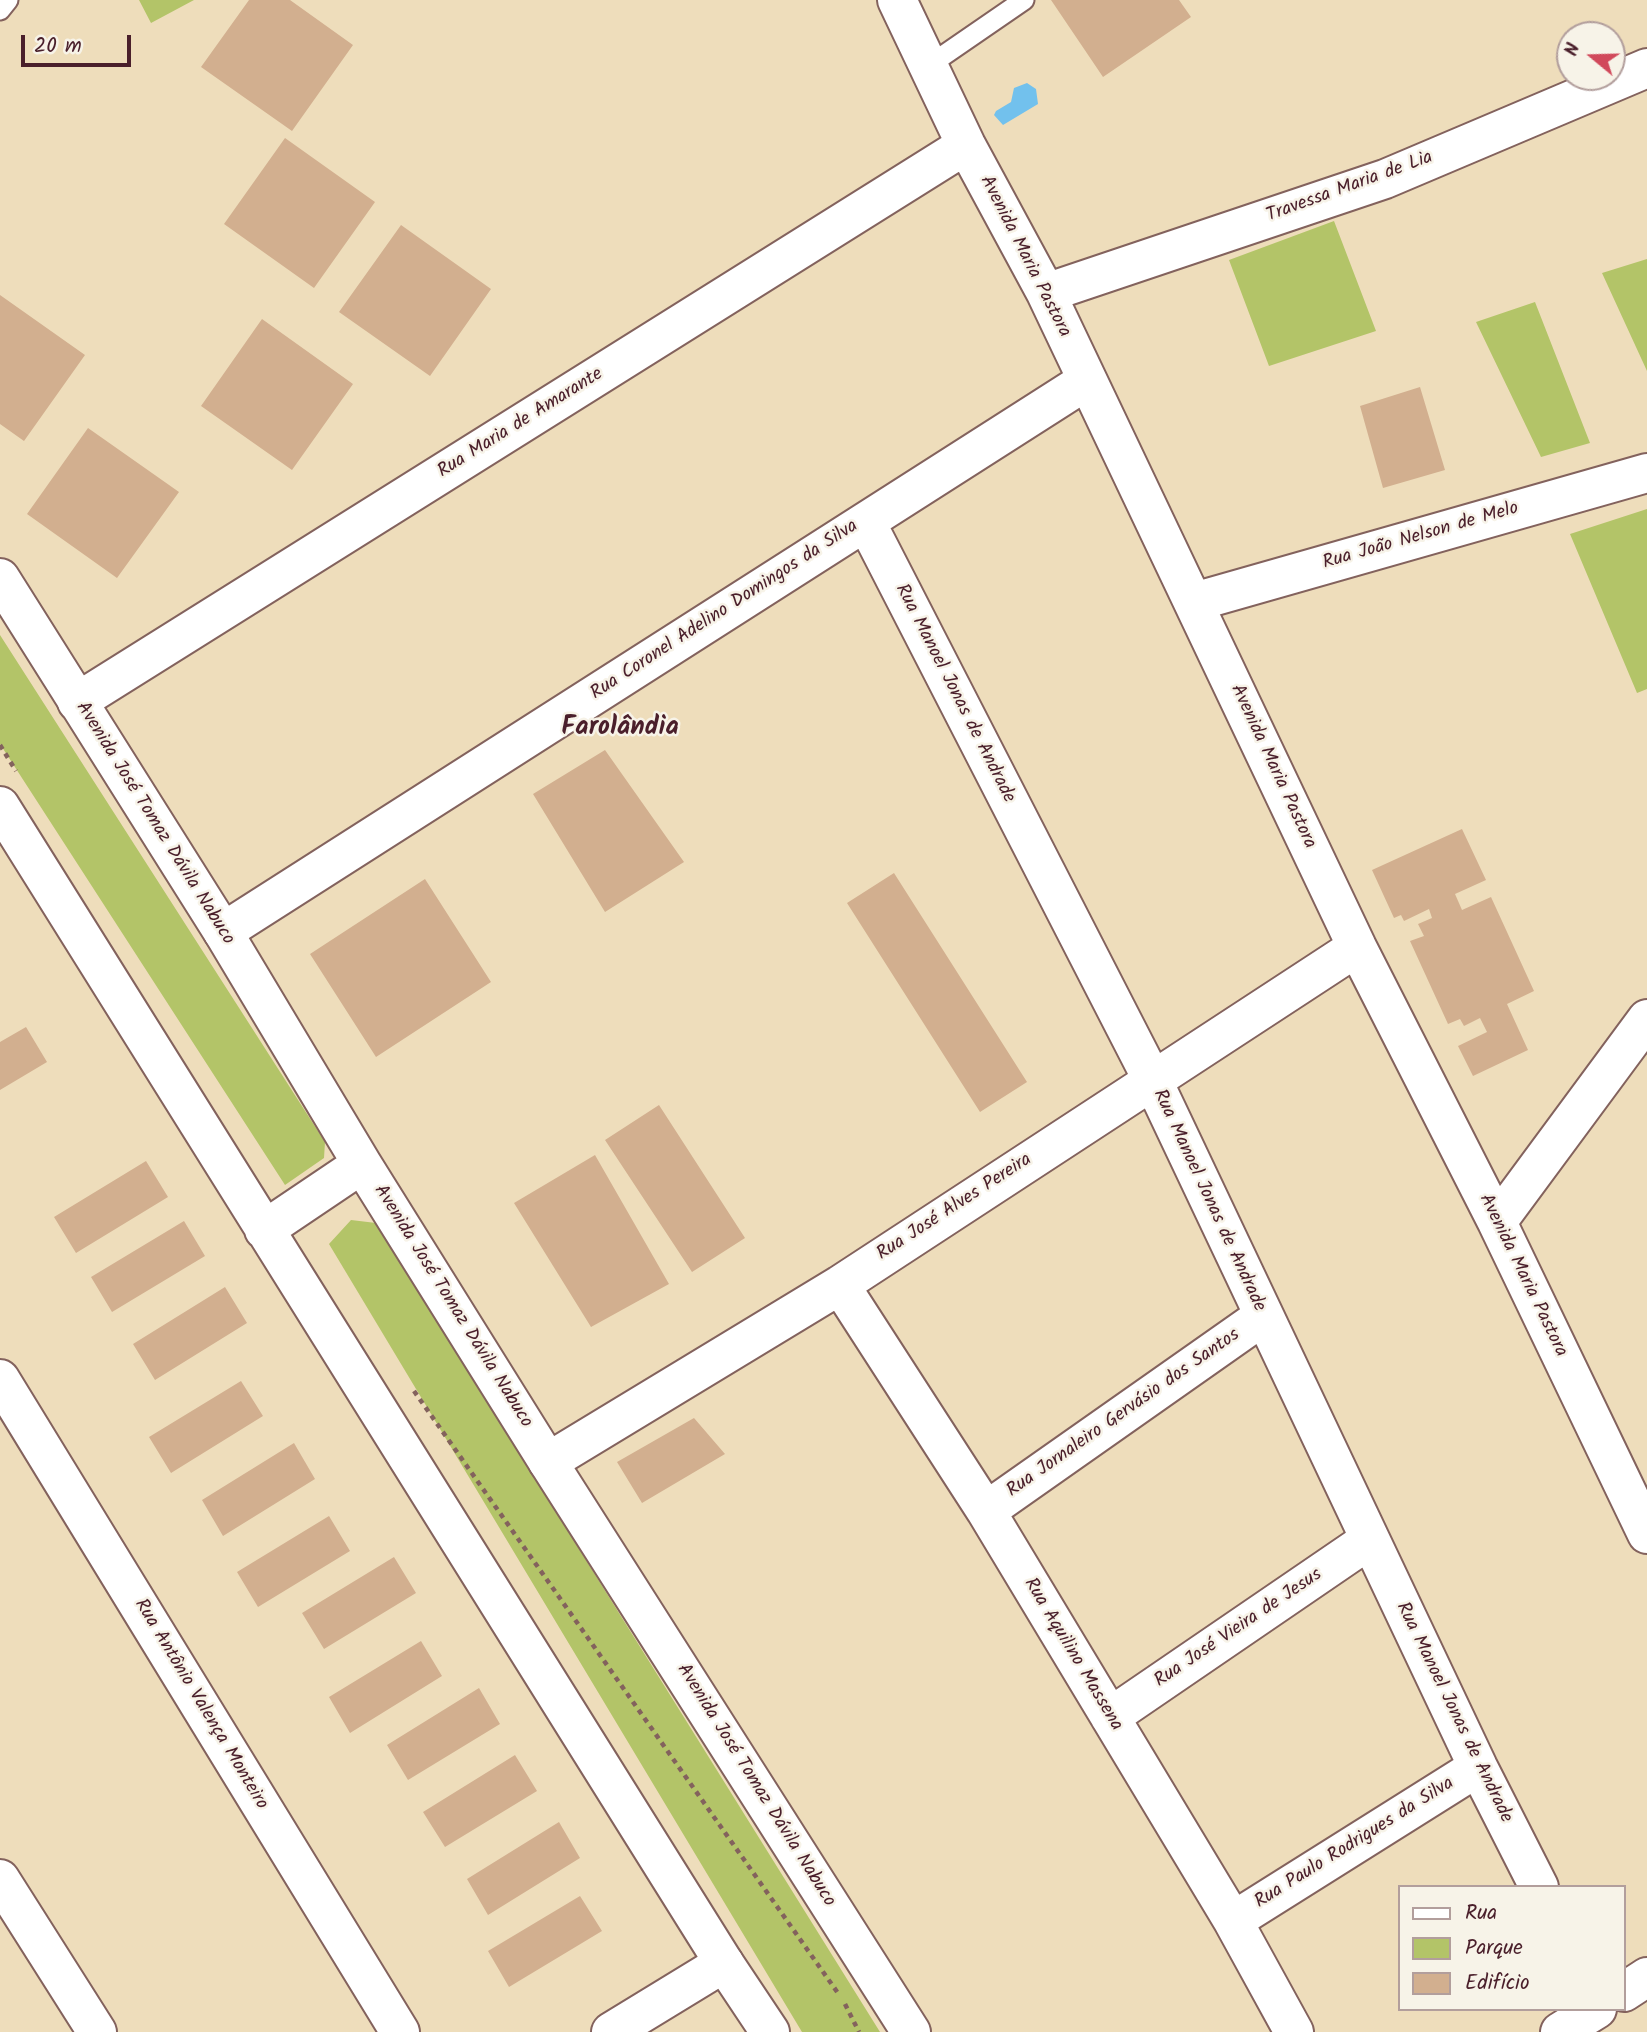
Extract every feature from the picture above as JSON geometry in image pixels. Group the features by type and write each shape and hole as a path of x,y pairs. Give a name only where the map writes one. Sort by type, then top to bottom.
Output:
{"street":[{"name":"Avenida Maria Pastora","path":"897,0 966,145 1046,293 1357,947 1497,1222 1647,1534"},
{"name":"Travessa Maria de Lia","path":"1046,293 1385,179 1647,68"},
{"name":"Rua Maria de Amarante","path":"77,702 966,145"},
{"name":"Rua Coronel Adelino Domingos da Silva","path":"223,932 1086,381"},
{"name":"Rua João Nelson de Melo","path":"1194,602 1647,473"},
{"name":"Rua Manoel Jonas de Andrade","path":"866,522 1152,1079 1262,1317 1478,1767 1538,1885"},
{"name":"Avenida José Tomaz Dávila Nabuco","path":"0,578 223,932 362,1164 548,1462 911,2032"},
{"path":"11,793 264,1230 724,1964 770,2032"},
{"name":"Rua José Alves Pereira","path":"548,1462 840,1284 1357,947"},
{"path":"1497,1222 1647,1019"},
{"path":"264,1230 362,1164"},
{"name":"Rua Aquilino Massena","path":"840,1284 986,1511 1233,1921 1294,2032"},
{"name":"Rua Jornaleiro Gervásio dos Santos","path":"986,1511 1262,1317"},
{"name":"Rua Antônio Valença Monteiro","path":"0,1379 400,2032"},
{"name":"Rua José Vieira de Jesus","path":"1110,1717 1369,1540"},
{"name":"Rua Paulo Rodrigues da Silva","path":"1233,1921 1478,1767"},
{"path":"0,1879 92,2030"},
{"path":"611,2032 724,1964"},
{"path":"1626,1991 1647,1977"},
{"path":"1560,2032 1594,2011"}],"lane":[{"path":"0,10 8,0"},
{"path":"928,66 1024,0"}],"path":[{"path":"0,745 11,793"},
{"path":"410,1385 844,2003 859,2032"}],"green space":[{"path":"139,0 194,0 151,23"},
{"path":"1334,221 1376,331 1269,366 1229,260"},
{"path":"1647,259 1647,371 1602,273"},
{"path":"1535,302 1590,443 1541,457 1476,322"},
{"path":"1647,509 1647,689 1637,693 1570,534"},
{"path":"0,635 325,1142 324,1158 285,1185 0,744"},
{"path":"351,1220 376,1223 880,2032 802,2032 329,1244"}],"water":[{"path":"1027,83 1036,89 1038,104 1003,125 994,115 996,111 1011,102 1014,88"}],"building":[{"path":"249,0 290,0 353,45 292,131 201,67"},
{"path":"1051,0 1179,0 1191,17 1103,77"},
{"path":"285,138 375,202 314,288 224,224"},
{"path":"401,225 491,289 430,376 339,312"},
{"path":"0,295 85,355 24,441 0,424"},
{"path":"262,319 353,384 292,470 201,406"},
{"path":"1420,387 1445,470 1383,488 1360,406"},
{"path":"88,428 179,492 117,578 27,514"},
{"path":"605,750 684,862 605,912 533,794"},
{"path":"1462,829 1486,880 1455,894 1462,910 1491,897 1534,991 1507,1004 1528,1050 1473,1076 1458,1046 1487,1032 1480,1018 1464,1026 1460,1019 1448,1024 1410,941 1424,936 1418,924 1432,918 1429,909 1404,921 1401,915 1394,918 1372,870"},
{"path":"894,873 1027,1082 980,1112 847,903"},
{"path":"425,879 491,982 376,1057 310,954"},
{"path":"26,1027 47,1062 0,1090 0,1042"},
{"path":"659,1105 745,1238 692,1272 605,1140"},
{"path":"595,1155 669,1284 591,1327 514,1203"},
{"path":"146,1161 168,1197 76,1253 54,1217"},
{"path":"184,1221 205,1256 112,1312 91,1277"},
{"path":"225,1287 247,1323 155,1380 133,1344"},
{"path":"241,1381 263,1416 171,1473 149,1437"},
{"path":"694,1418 725,1454 642,1503 617,1462"},
{"path":"294,1443 315,1479 223,1536 202,1500"},
{"path":"329,1516 350,1551 258,1607 237,1572"},
{"path":"394,1557 416,1593 324,1649 302,1613"},
{"path":"421,1641 442,1676 350,1733 329,1697"},
{"path":"479,1688 500,1724 408,1780 387,1745"},
{"path":"515,1755 537,1791 445,1847 423,1812"},
{"path":"559,1822 580,1858 488,1915 467,1879"},
{"path":"580,1896 602,1931 509,1987 488,1951"}],"district":[{"name":"Farolândia","path":"620,730"}]}
